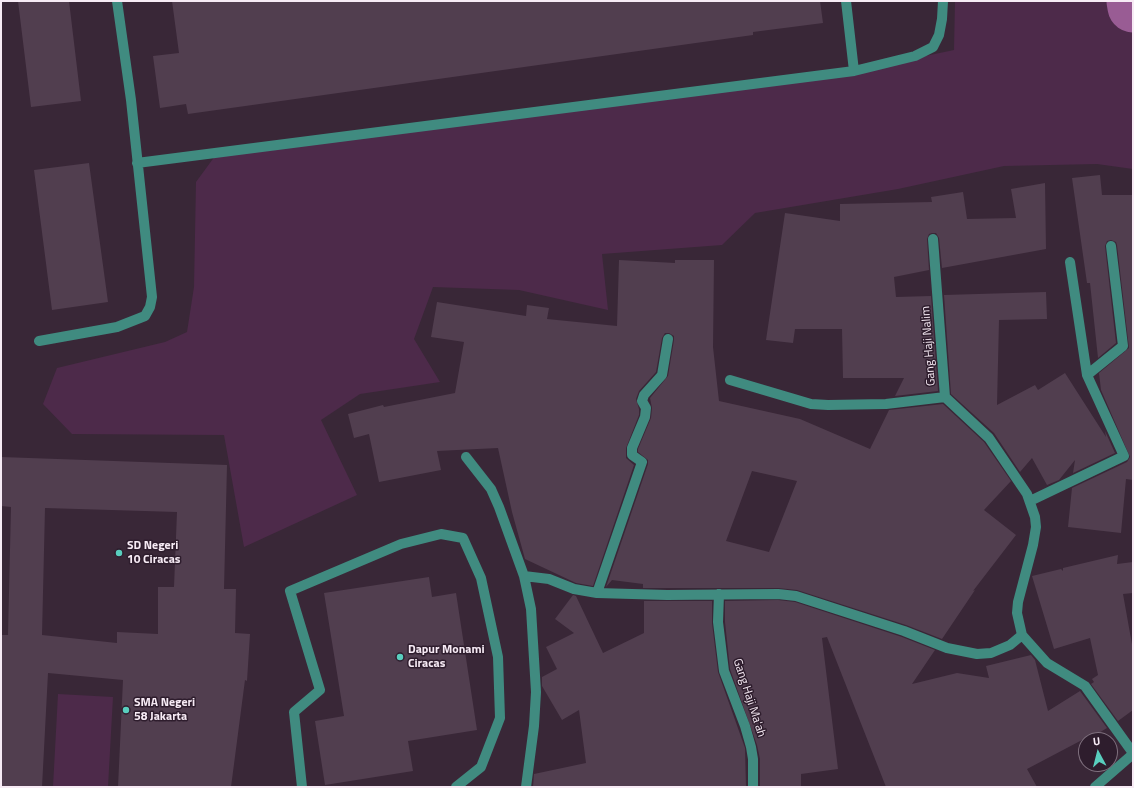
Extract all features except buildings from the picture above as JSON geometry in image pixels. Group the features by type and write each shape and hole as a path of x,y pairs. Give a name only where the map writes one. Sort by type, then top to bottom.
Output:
{"street":[{"path":"39,341 117,327 138,320 148,312 152,297 117,1"},
{"path":"846,1 854,71"},
{"path":"137,162 854,71 915,56 933,47 941,27 943,1"},
{"name":"Gang Haji Nalim","path":"934,239 945,397 989,438 1030,501 1036,527 1033,546 1018,602 1017,613 1022,635 1039,656 1047,663 1085,686 1133,754"},
{"path":"1087,374 1123,346 1111,246"},
{"path":"1030,501 1124,456 1087,374 1070,262"},
{"path":"597,593 642,462 632,455 632,448 645,417 646,408 642,401 644,395 662,375 668,339"},
{"path":"730,380 811,404 886,404 945,397"},
{"path":"466,457 490,489 499,507 524,576 531,609 536,692 534,726 526,787"},
{"path":"302,787 294,712 320,690 290,591 400,544 441,534 463,538 481,578 498,657 500,718 481,767 456,787"},
{"path":"524,576 549,579 574,589 597,593 667,595 778,594 796,596 904,631 947,648 977,654 991,653 1010,645 1022,635"},
{"name":"Gang Haji Ma'ah","path":"719,594 718,622 724,672 745,726 751,747 754,766 753,787"},
{"path":"1095,787 1133,754"}],"shaded area":[{"path":"955,1 1133,1 1133,169 1097,164 1004,166 898,189 755,213 722,245 602,254 608,310 519,290 433,287 414,339 440,382 360,394 321,420 357,495 244,547 224,435 72,434 43,404 57,368 165,342 187,332 194,287 196,182 218,152 806,81 954,50"},
{"path":"58,694 113,697 108,787 53,787"}],"waterway":[{"path":"1132,1 1133,7"}],"place":[{"name":"SD Negeri 10 Ciracas","path":"119,553"},
{"name":"Dapur Monami Ciracas","path":"400,657"},
{"name":"SMA Negeri 58 Jakarta","path":"126,710"}]}
